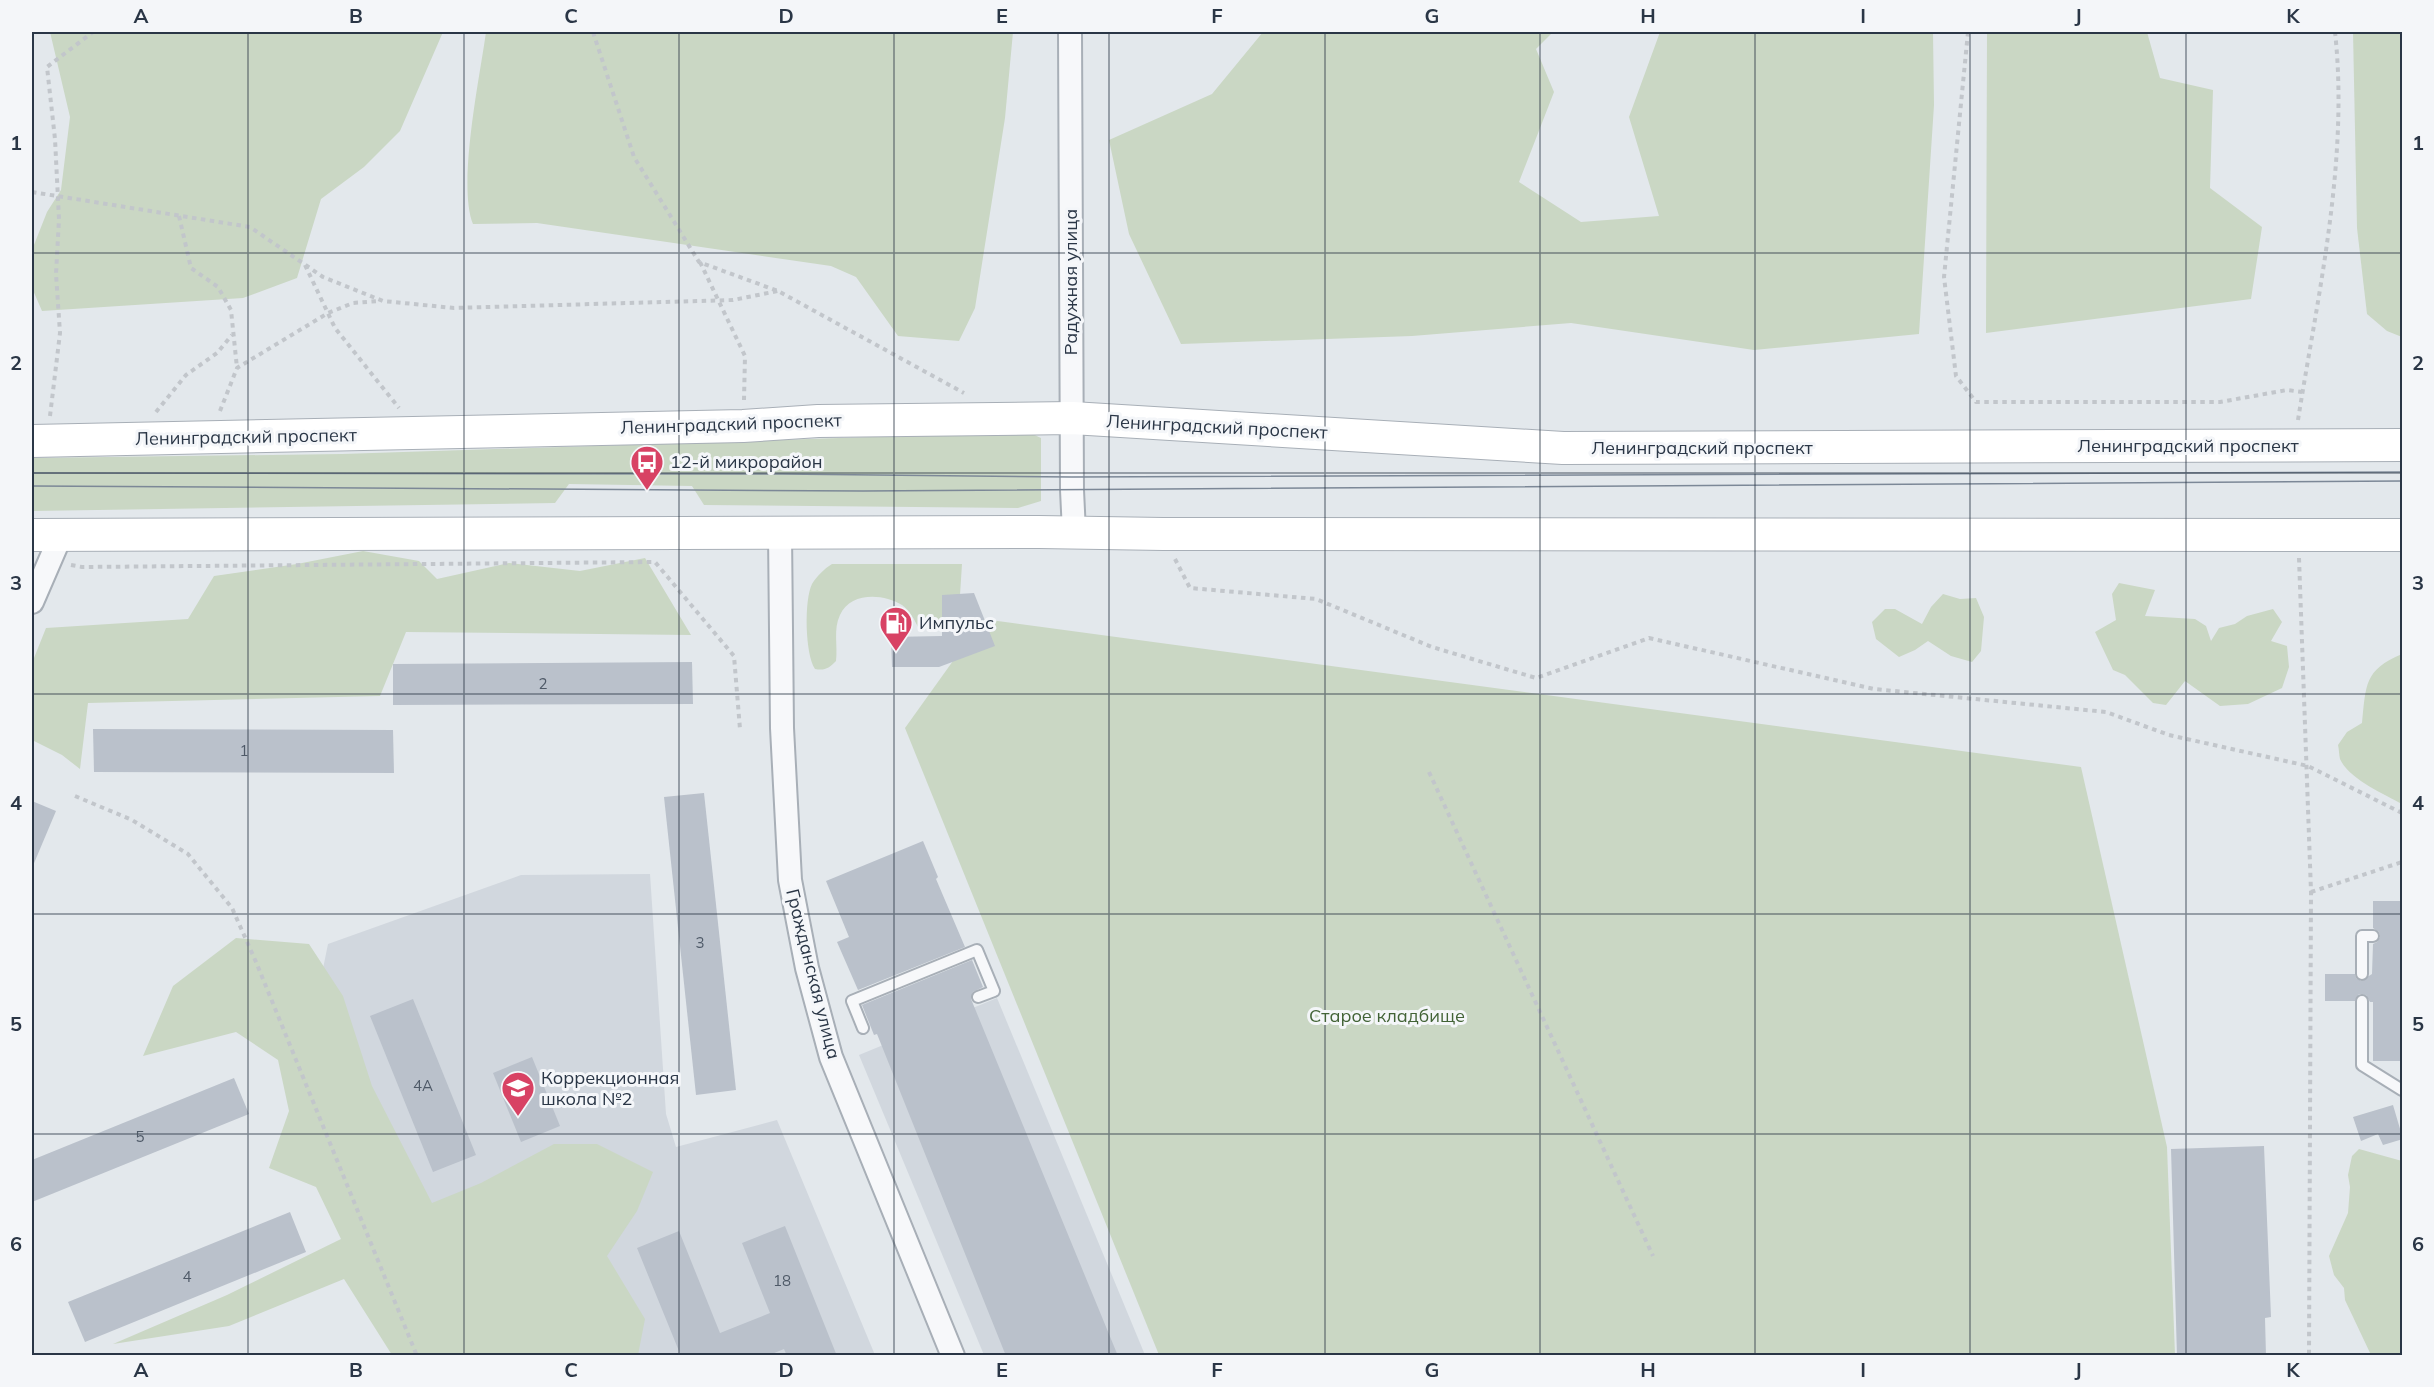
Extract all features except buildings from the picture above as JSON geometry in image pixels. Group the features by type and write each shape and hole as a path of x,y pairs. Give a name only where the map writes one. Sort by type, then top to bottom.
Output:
{"main road":[{"name":"Ленинградский проспект","path":"41,429 743,426 818,421 1072,418 1563,448 2403,445"},
{"path":"47,544 780,533 2403,535"}],"street":[{"name":"Радужная улица","path":"1070,32 1074,532"},
{"name":"Гражданская улица","path":"780,533 782,728 790,880 807,968 831,1057 953,1356"},
{"path":"32,602 47,544"}],"lane":[{"path":"2365,967 2362,936 2373,936"},
{"path":"863,1028 852,1000 977,950 994,991 978,997"},
{"path":"2366,1006 2368,1036 2362,1065 2403,1090"}],"path":[{"path":"41,429 60,333 56,274 59,219 55,140 47,67 93,32"},
{"path":"593,32 634,157 699,262 745,356 743,411"},
{"path":"1968,32 1944,277 1956,376 1976,402 2220,402 2287,390 2302,392"},
{"path":"2297,423 2335,181 2338,61 2334,32"},
{"path":"32,192 250,227 323,277 383,301"},
{"path":"179,216 191,268 218,287 231,310 237,368 218,417"},
{"path":"699,262 778,291 966,394"},
{"path":"305,265 335,328 404,414"},
{"path":"237,368 328,313 353,303 383,301 454,309 733,300 778,291"},
{"path":"149,420 186,375 217,353 232,334"},
{"path":"2298,535 2311,892 2309,1356"},
{"path":"47,544 82,567 655,562 734,656 740,729"},
{"path":"1190,588 1316,599 1432,647 1536,678 1649,638 1874,689 2106,712 2169,735 2308,766 2403,813"},
{"path":"1430,772 1653,1256"},
{"path":"75,796 132,820 188,854 232,908 261,972 417,1356"},
{"path":"2311,892 2403,862"}],"shaded area":[{"name":"Коррекционная школа №2","path":"650,874 666,1114 676,1147 777,1120 875,1355 468,1355 318,993 328,944 521,875"},
{"path":"997,998 1145,1355 984,1355 859,1055"}],"green space":[{"path":"50,32 443,32 400,131 364,167 321,199 297,278 243,298 42,311 32,288 32,250 47,212 61,190 70,117"},
{"path":"486,32 1013,32 1005,118 975,308 959,341 898,336 856,277 831,266 537,223 473,224 467,184 468,158"},
{"path":"1263,32 1553,32 1536,49 1554,92 1519,182 1581,222 1659,216 1629,117 1660,32 1933,32 1934,105 1919,334 1754,350 1571,323 1412,336 1181,344 1129,234 1109,140 1212,94"},
{"path":"1987,32 2147,32 2160,78 2213,90 2210,188 2262,227 2251,299 1986,333"},
{"path":"2353,32 2402,32 2402,337 2387,331 2367,314 2357,228"},
{"path":"1028,432 1041,438 1041,501 1018,508 704,505 692,486 569,484 555,503 32,511 32,458 342,454"},
{"path":"363,551 419,561 437,579 509,563 580,571 645,558 691,635 406,632 380,696 88,703 80,769 62,755 32,740 32,663 46,628 188,619 214,576 297,564"},
{"path":"832,564 962,564 958,626 918,627 907,610 894,601 877,597 859,599 845,607 838,620 836,661 822,670 815,669 809,652 808,640 809,592 821,573"},
{"path":"2119,583 2155,590 2145,616 2195,619 2206,626 2211,641 2219,628 2235,624 2247,616 2273,609 2282,622 2271,641 2287,646 2289,667 2282,688 2248,704 2220,706 2185,681 2166,705 2153,703 2125,675 2113,670 2095,632 2116,620 2112,594"},
{"path":"1943,594 1960,599 1976,598 1984,617 1981,651 1972,662 1951,656 1928,641 1899,657 1876,639 1872,622 1885,609 1895,609 1922,624 1931,607"},
{"name":"Старое кладбище","path":"983,619 2081,767 2167,1147 2175,1355 1159,1355 905,728"},
{"path":"2402,654 2402,804 2351,773 2340,759 2338,745 2347,732 2362,723 2369,680 2380,666"},
{"path":"236,938 309,944 343,996 372,1086 432,1203 481,1183 554,1144 597,1144 653,1172 637,1211 607,1256 645,1319 638,1355 392,1355 344,1279 229,1326 113,1344 227,1295 341,1239 316,1187 269,1168 289,1111 278,1060 236,1032 143,1056 173,986"},
{"path":"2359,1149 2402,1161 2402,1355 2371,1355 2345,1300 2344,1288 2334,1275 2329,1256 2348,1213 2350,1187 2348,1175 2352,1156"}],"tram line":[{"path":"32,473 782,474 1072,477 2402,472"},
{"path":"32,486 863,491 2402,481"}],"place":[{"name":"12-й микрорайон","path":"647,491"},
{"name":"Импульс","path":"896,652"},
{"name":"Коррекционная школа №2","path":"518,1117"}]}
